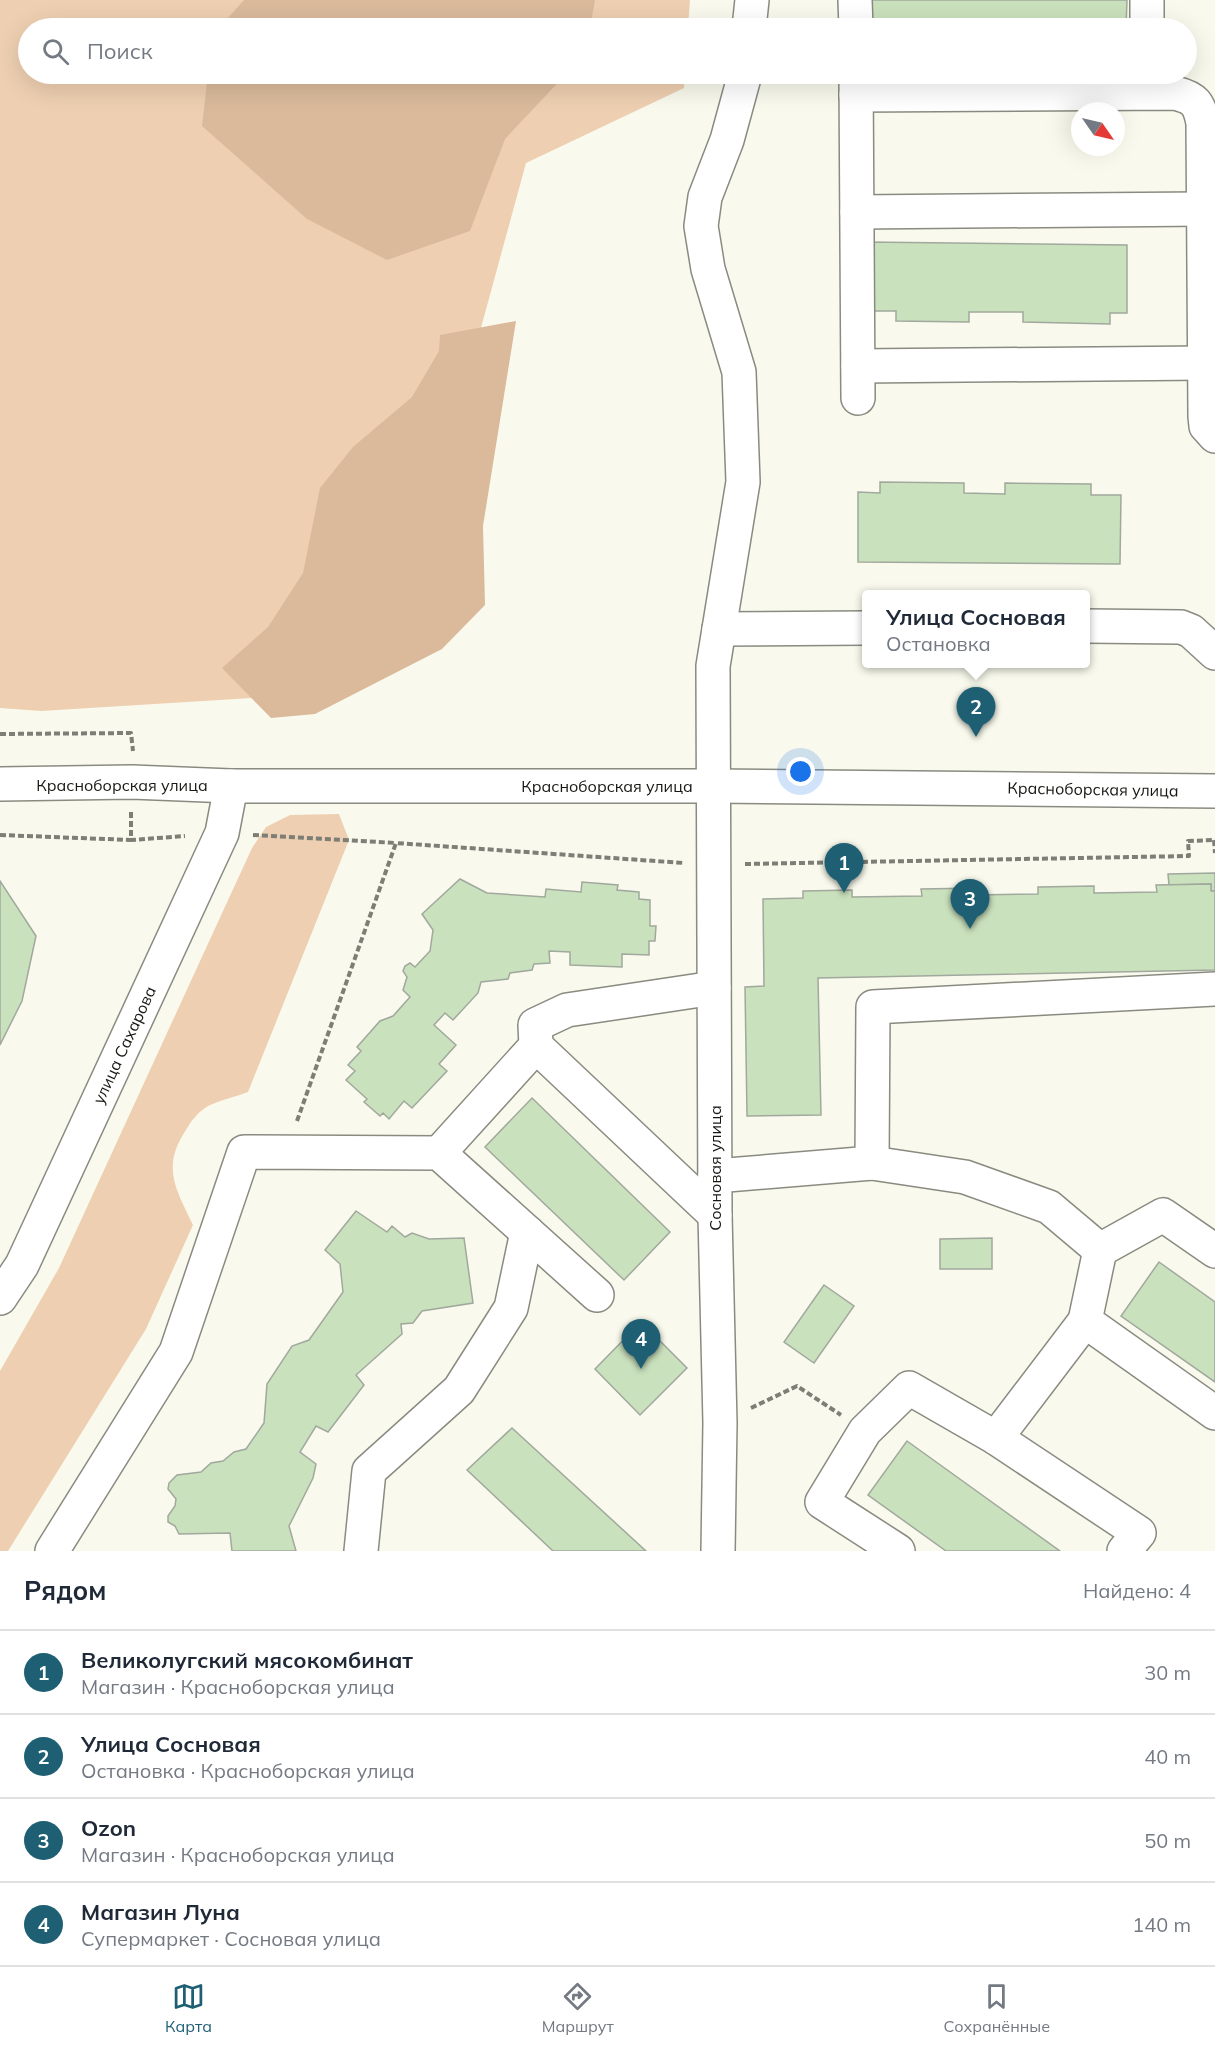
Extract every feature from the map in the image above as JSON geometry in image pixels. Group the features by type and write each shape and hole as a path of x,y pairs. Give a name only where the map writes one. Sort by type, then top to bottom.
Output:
{"street":[{"path":"750,18 752,0"},
{"path":"855,0 856,18"},
{"path":"1147,0 1148,18"},
{"name":"Сосновая улица","path":"718,1551 720,1423 715,1215 713,666 743,482 738,372 708,269 701,226 705,197 727,140 742,84"},
{"path":"858,398 856,85 1002,84"},
{"path":"1151,84 1189,96 1200,107 1203,123 1206,426 1215,436"},
{"path":"857,212 1204,209"},
{"path":"858,366 1205,363"},
{"path":"1090,626 1181,627 1191,631 1215,652"},
{"path":"719,629 862,628"},
{"name":"Красноборская улица","path":"0,784 132,782 231,786 714,786 1215,791"},
{"name":"улица Сахарова","path":"0,1298 22,1265 222,833 231,786"},
{"path":"714,988 567,1010 535,1025 536,1047 715,1215"},
{"path":"872,1163 873,1007 1215,989"},
{"path":"439,1153 536,1047"},
{"path":"52,1551 176,1352 244,1152 439,1153 597,1295"},
{"path":"715,1176 872,1163 965,1177 1049,1207 1100,1250"},
{"path":"996,1438 1085,1321 1100,1250 1164,1215 1215,1250"},
{"path":"361,1551 369,1471 459,1390 511,1308 527,1232"},
{"path":"1085,1321 1215,1413"},
{"path":"898,1551 822,1502 865,1431 909,1388 996,1438 1139,1533 1124,1551"}],"path":[{"path":"0,734 130,733 133,754"},
{"path":"0,836 131,840"},
{"path":"286,1152 396,843 714,865 1189,856 1188,842 1215,840 1215,853"},
{"path":"720,1423 797,1386 865,1431"}],"shaded area":[{"path":"0,0 690,0 689,18 18,18 18,84 684,84 684,88 526,163 458,412 267,697 41,711 0,708"},
{"path":"244,0 595,0 592,18 228,18"},
{"path":"207,84 557,84 505,139 470,231 387,260 307,219 202,126"},
{"path":"516,321 483,526 485,605 442,649 315,714 271,718 222,668 268,627 303,573 320,488 353,447 412,397 439,351 440,335"},
{"path":"339,814 349,840 248,1092 204,1108 178,1143 174,1155 174,1178 193,1225 146,1329 8,1551 0,1551 0,1371 59,1268 252,848 266,827 290,815"}],"building":[{"path":"869,0 1127,0 1126,18 869,18"},
{"path":"866,242 1127,245 1127,313 1110,313 1110,324 1023,322 1023,312 969,312 969,322 896,321 896,311 865,311"},
{"path":"880,482 964,483 964,493 1005,494 1005,483 1091,484 1091,495 1121,495 1120,564 858,562 858,492 880,493"},
{"path":"1215,873 1215,891 1211,891 1211,884 1169,885 1168,874"},
{"path":"460,879 487,893 545,897 546,889 581,892 582,882 618,885 617,890 639,892 639,899 650,900 650,926 656,926 655,941 649,941 649,955 622,954 622,967 570,965 570,952 549,951 550,963 534,964 532,970 510,973 508,979 481,982 478,993 453,1020 445,1013 434,1025 456,1045 439,1064 447,1071 412,1108 404,1101 389,1119 383,1113 380,1116 364,1102 367,1099 346,1080 355,1071 348,1065 361,1051 357,1047 380,1021 393,1016 410,997 403,990 407,977 403,971 405,966 410,963 415,967 430,951 433,930 422,914"},
{"path":"0,881 36,936 22,1001 0,1045"},
{"path":"1211,884 1211,891 1215,891 1215,970 818,978 821,1115 747,1116 745,987 764,986 763,899 803,898 803,891 852,890 852,897 922,896 921,889 975,888 975,895 1038,894 1038,887 1094,886 1094,893 1157,892 1156,885"},
{"path":"532,1098 670,1232 624,1280 485,1147"},
{"path":"356,1211 387,1232 392,1226 405,1237 412,1233 429,1239 464,1238 473,1303 422,1311 413,1323 401,1324 402,1334 356,1375 364,1385 328,1432 316,1426 300,1452 316,1464 313,1478 289,1526 296,1551 232,1551 230,1533 179,1534 175,1526 168,1522 168,1516 175,1506 176,1499 168,1489 169,1483 177,1475 201,1472 211,1463 223,1461 234,1452 246,1449 264,1423 267,1384 292,1346 309,1340 343,1292 340,1264 325,1250"},
{"path":"992,1238 992,1269 940,1269 940,1239"},
{"path":"1159,1262 1215,1302 1215,1382 1121,1316"},
{"path":"824,1285 854,1306 814,1363 784,1342"},
{"path":"641,1322 687,1368 640,1415 595,1369"},
{"path":"512,1428 646,1551 553,1551 467,1470"},
{"path":"907,1441 1060,1551 946,1551 868,1495"}],"place":[{"name":"Улица Сосновая","path":"976,737"},
{"name":"Великолугский мясокомбинат","path":"844,893"},
{"name":"Ozon","path":"970,929"},
{"name":"Магазин Луна","path":"641,1369"}]}
